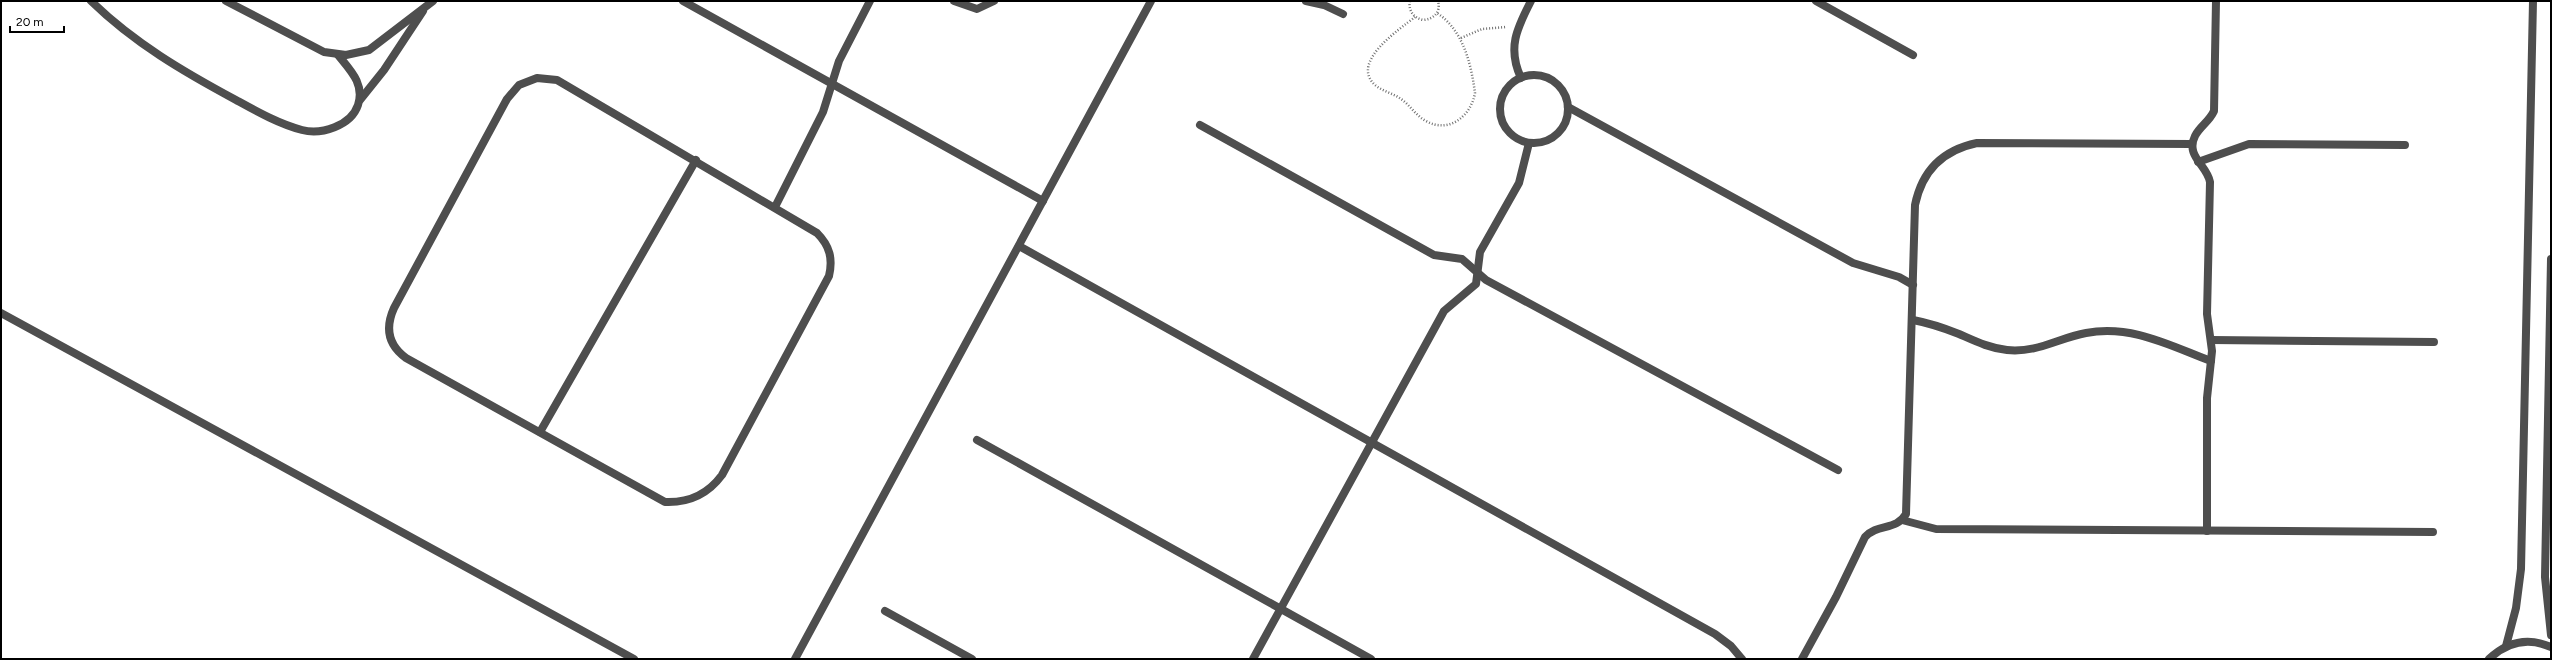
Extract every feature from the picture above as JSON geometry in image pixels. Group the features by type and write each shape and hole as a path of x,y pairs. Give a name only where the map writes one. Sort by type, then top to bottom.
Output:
{"street":[{"path":"92,1 124,31 157,54 253,109 292,126 312,131 335,127 350,117 360,100 388,64 430,3"},
{"path":"226,1 324,52 338,55 357,54 368,50 430,3"},
{"path":"683,1 1043,201"},
{"path":"775,207 823,112 839,61 870,1"},
{"path":"954,1 976,9 994,1"},
{"path":"795,659 1151,1"},
{"path":"1306,1 1324,5 1343,14"},
{"path":"1521,78 1514,59 1513,40 1516,29 1531,1"},
{"path":"1816,1 1913,55"},
{"path":"2207,530 2207,398 2211,361 2211,340 2207,303 2210,182 2206,171 2198,162 2192,144 2197,132 2207,123 2214,111 2216,1"},
{"path":"2506,646 2516,608 2521,569 2533,1"},
{"path":"338,55 356,77 360,92 360,100"},
{"path":"1537,75 1552,80 1564,92 1568,107 1565,124 1560,131 1546,140 1529,143 1521,140 1507,130 1501,114 1503,96 1507,88 1521,78 1537,75"},
{"path":"537,78 557,80 775,207 817,233 824,240 829,249 831,267 827,280 716,483 691,499 665,502 406,358 394,347 389,332 389,323 394,308 507,99 519,85 527,81 537,78"},
{"path":"1568,107 1853,263 1899,277 1914,285"},
{"path":"1200,125 1434,255 1462,259 1477,273 1838,470"},
{"path":"1253,659 1444,311 1455,300 1472,288 1477,273 1480,252 1519,184 1529,143"},
{"path":"1802,659 1836,597 1865,537 1873,530 1891,527 1902,520 1908,507 1916,205 1918,191 1932,167 1952,151 1978,143 2192,144"},
{"path":"2198,162 2249,144 2405,145"},
{"path":"540,432 696,160"},
{"path":"1019,246 1715,634 1731,646 1742,659"},
{"path":"2551,259 2545,577 2551,635"},
{"path":"1,313 634,659"},
{"path":"1913,320 1946,329 1976,342 2008,350 2040,348 2084,333 2100,330 2129,332 2211,361"},
{"path":"2211,340 2434,342"},
{"path":"977,440 1371,659"},
{"path":"1902,520 1936,529 2433,532"},
{"path":"885,611 972,659"},
{"path":"2489,659 2506,646 2525,641 2535,642 2551,647"}],"path":[{"path":"1410,1 1410,9 1415,17 1424,20 1430,20 1437,13 1438,1"},
{"path":"1415,17 1378,48 1369,63 1369,74 1374,84 1402,99 1420,116 1432,124 1447,125 1460,120 1473,101 1474,85 1461,38 1450,23 1437,13"},
{"path":"1461,38 1482,29 1493,27 1516,29"}]}
